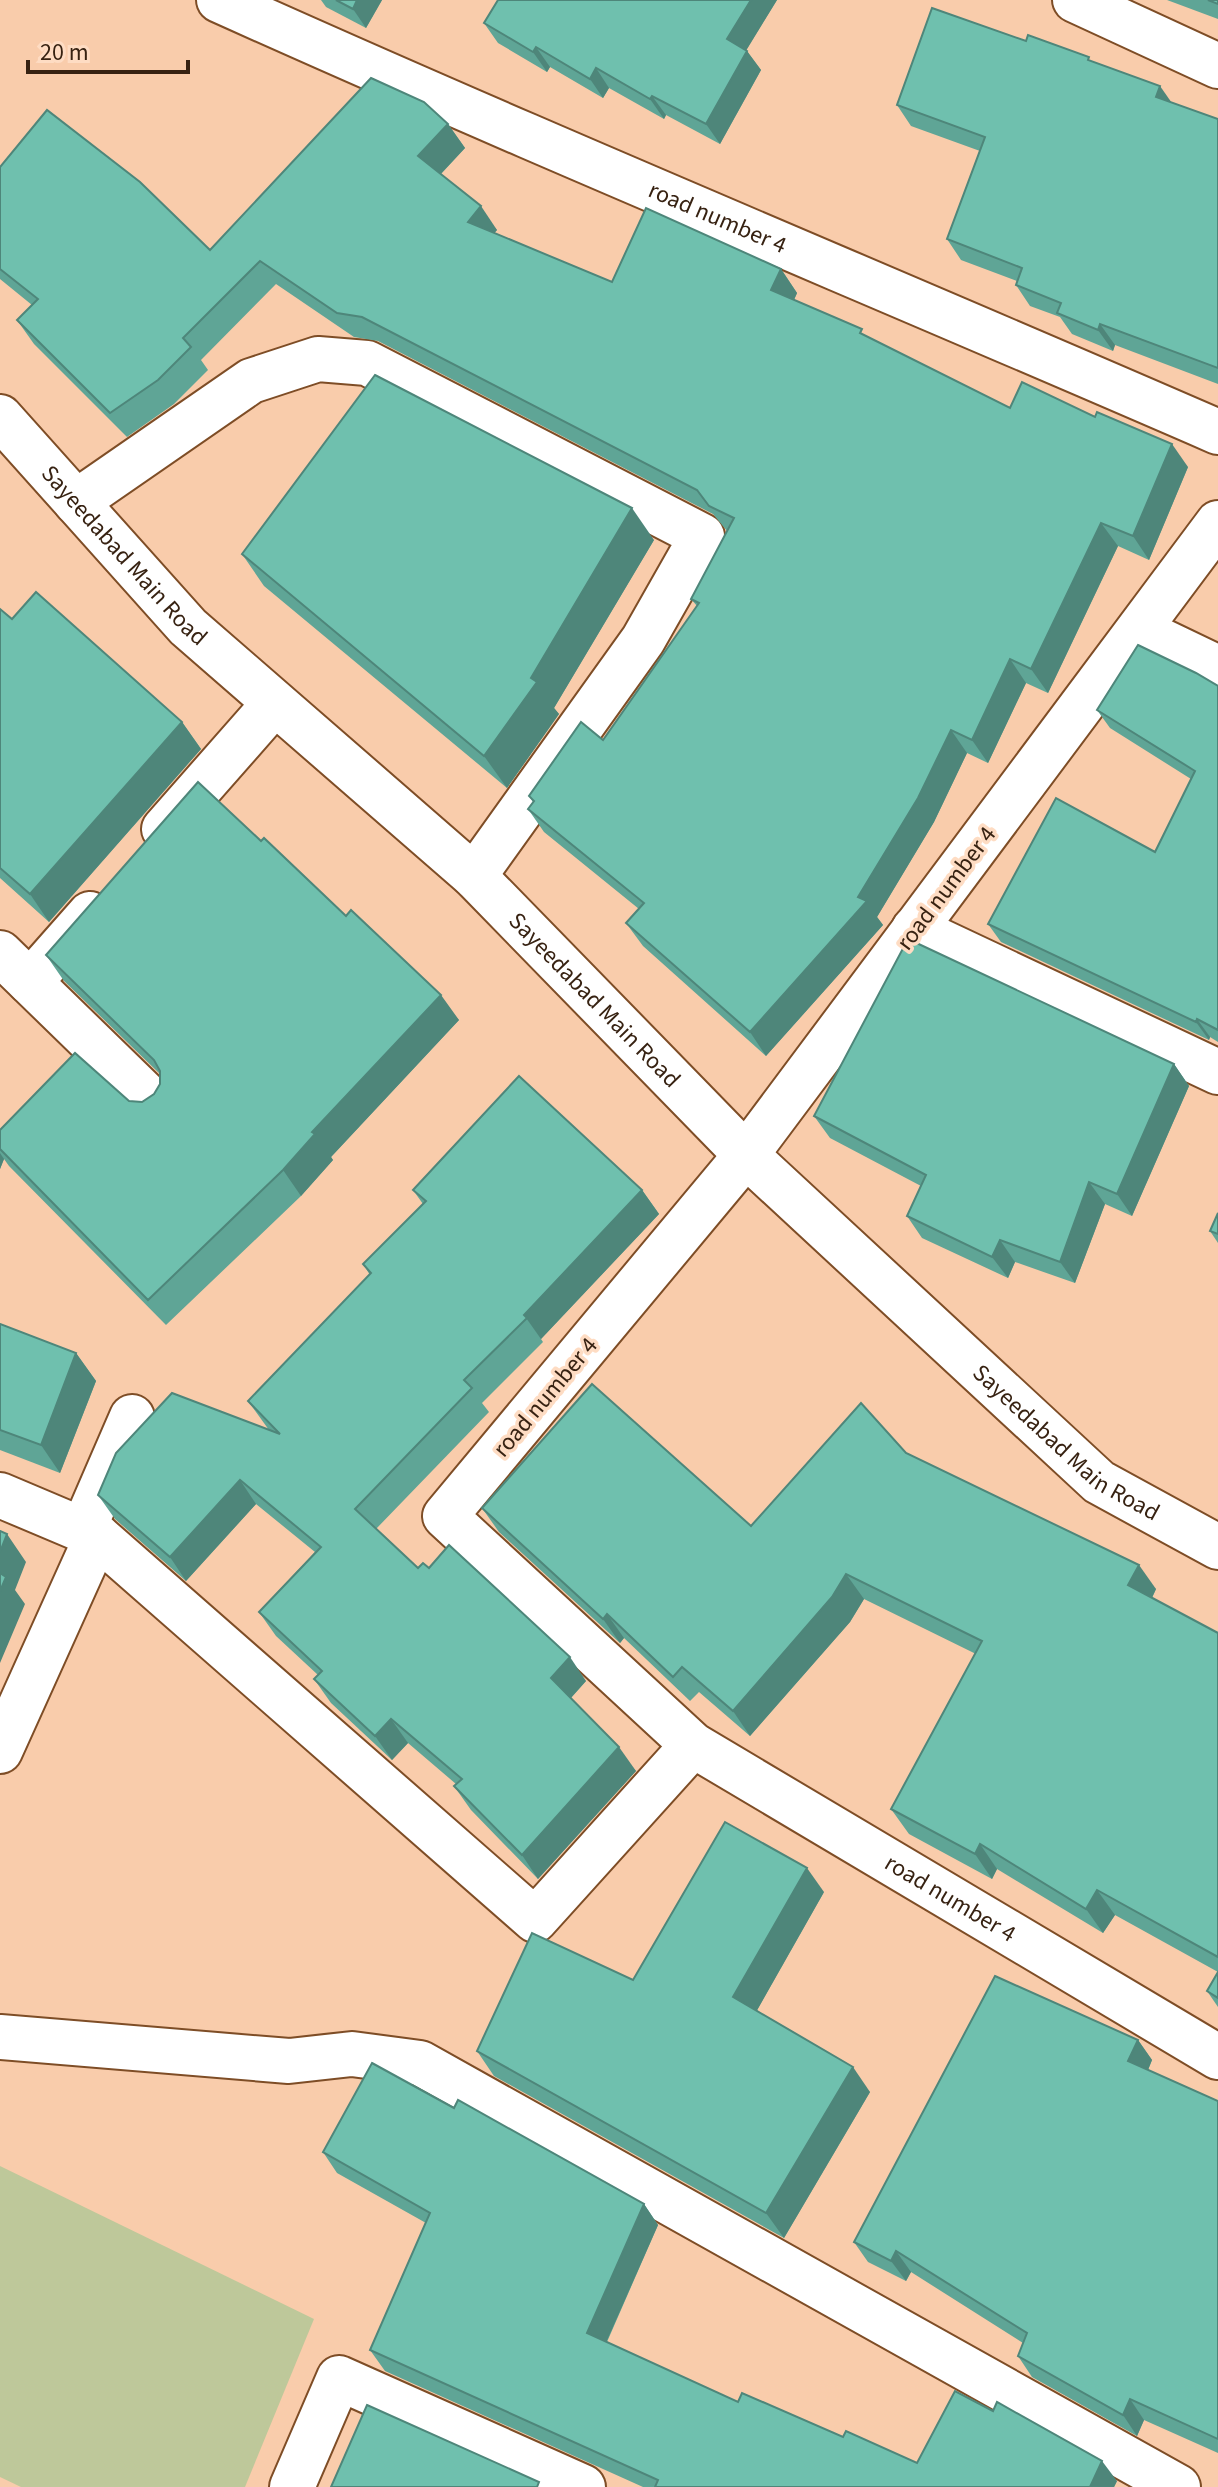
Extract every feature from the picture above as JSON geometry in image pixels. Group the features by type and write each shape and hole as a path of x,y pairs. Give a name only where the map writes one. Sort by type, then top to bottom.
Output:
{"street":[{"name":"road number 4","path":"219,0 523,137 830,263 1218,432"},
{"path":"1075,0 1218,66"},
{"path":"76,502 251,381 318,359 367,363 702,536 643,640 474,876"},
{"name":"Sayeedabad Main Road","path":"0,417 188,627 273,705 474,876 746,1155 1099,1482 1218,1547"},
{"name":"road number 4","path":"1218,523 746,1155 445,1516 693,1745 1218,2057"},
{"path":"1139,630 1218,668"},
{"path":"142,855 273,705"},
{"path":"111,890 15,967 154,1103"},
{"path":"914,929 1218,1072"},
{"path":"0,1751 90,1533 132,1417"},
{"path":"0,1495 90,1533 535,1920 693,1745"},
{"path":"0,2037 289,2061 352,2054 420,2063 1159,2483"},
{"path":"292,2487 339,2378 583,2487"}],"green space":[{"path":"0,2166 314,2319 245,2487 21,2487 0,2477"}],"building":[{"path":"336,0 357,0 353,9"},
{"path":"498,0 751,0 727,39 747,51 706,124 652,96 650,99 596,68 590,79 536,47 533,52 484,23"},
{"path":"932,8 1026,41 1028,35 1089,57 1088,60 1160,86 1156,97 1218,119 1218,368 1100,324 1098,330 1057,313 1061,303 1016,285 1022,268 947,239 985,137 897,105"},
{"path":"371,78 424,102 448,124 418,156 481,206 468,222 612,282 646,208 781,269 771,290 862,329 860,333 1010,408 1022,382 1095,417 1097,412 1172,444 1133,536 1101,523 1031,669 1010,659 972,740 951,730 918,798 858,897 867,901 750,1032 626,923 644,903 528,809 534,801 529,796 581,722 603,740 699,603 691,599 734,518 709,506 697,490 362,317 337,313 260,261 183,338 191,347 158,380 110,413 17,320 38,299 0,269 0,167 47,110 140,182 210,250"},
{"path":"375,375 632,508 531,678 537,682 484,756 242,554"},
{"path":"36,592 182,722 30,894 0,868 0,609 12,619"},
{"path":"1138,645 1218,686 1218,1030 988,924 1056,798 1155,852 1195,771 1097,710"},
{"path":"198,782 261,841 264,838 346,916 351,910 441,995 312,1132 315,1134 283,1170 148,1300 0,1149 0,1130 75,1053 129,1101 142,1102 154,1094 160,1084 160,1071 154,1060 46,955"},
{"path":"908,939 1174,1064 1117,1194 1089,1182 1060,1262 1000,1240 992,1257 907,1216 926,1175 814,1116"},
{"path":"519,1076 642,1190 524,1315 527,1318 464,1380 472,1388 355,1509 418,1568 423,1563 429,1568 449,1545 570,1657 551,1678 619,1747 522,1855 454,1786 462,1779 391,1719 375,1736 314,1679 322,1671 259,1612 321,1547 240,1480 170,1557 98,1495 116,1453 172,1393 280,1434 248,1401 371,1273 363,1264 426,1201 413,1190"},
{"path":"1218,1213 1218,1234 1210,1231"},
{"path":"0,1324 76,1353 41,1445 0,1430"},
{"path":"592,1384 751,1526 861,1403 906,1453 1139,1565 1128,1585 1218,1633 1218,1957 1097,1890 1086,1909 980,1844 975,1854 891,1809 982,1641 846,1574 832,1597 733,1711 682,1667 673,1677 607,1614 603,1619 482,1508"},
{"path":"0,1531 7,1534 0,1552"},
{"path":"0,1573 6,1577 0,1591"},
{"path":"725,1822 807,1868 733,1997 853,2067 766,2213 477,2051 532,1933 633,1980"},
{"path":"1218,1972 1218,1998 1207,1991"},
{"path":"995,1976 1138,2040 1128,2061 1218,2101 1218,2439 1130,2399 1123,2415 1018,2356 1027,2333 896,2251 891,2261 854,2242"},
{"path":"372,2063 454,2108 458,2100 644,2204 587,2333 738,2402 742,2393 843,2437 846,2431 917,2463 955,2391 993,2411 997,2402 1102,2461 1090,2487 655,2487 658,2480 370,2350 430,2213 323,2152"},
{"path":"367,2405 539,2482 537,2487 331,2487"}]}
